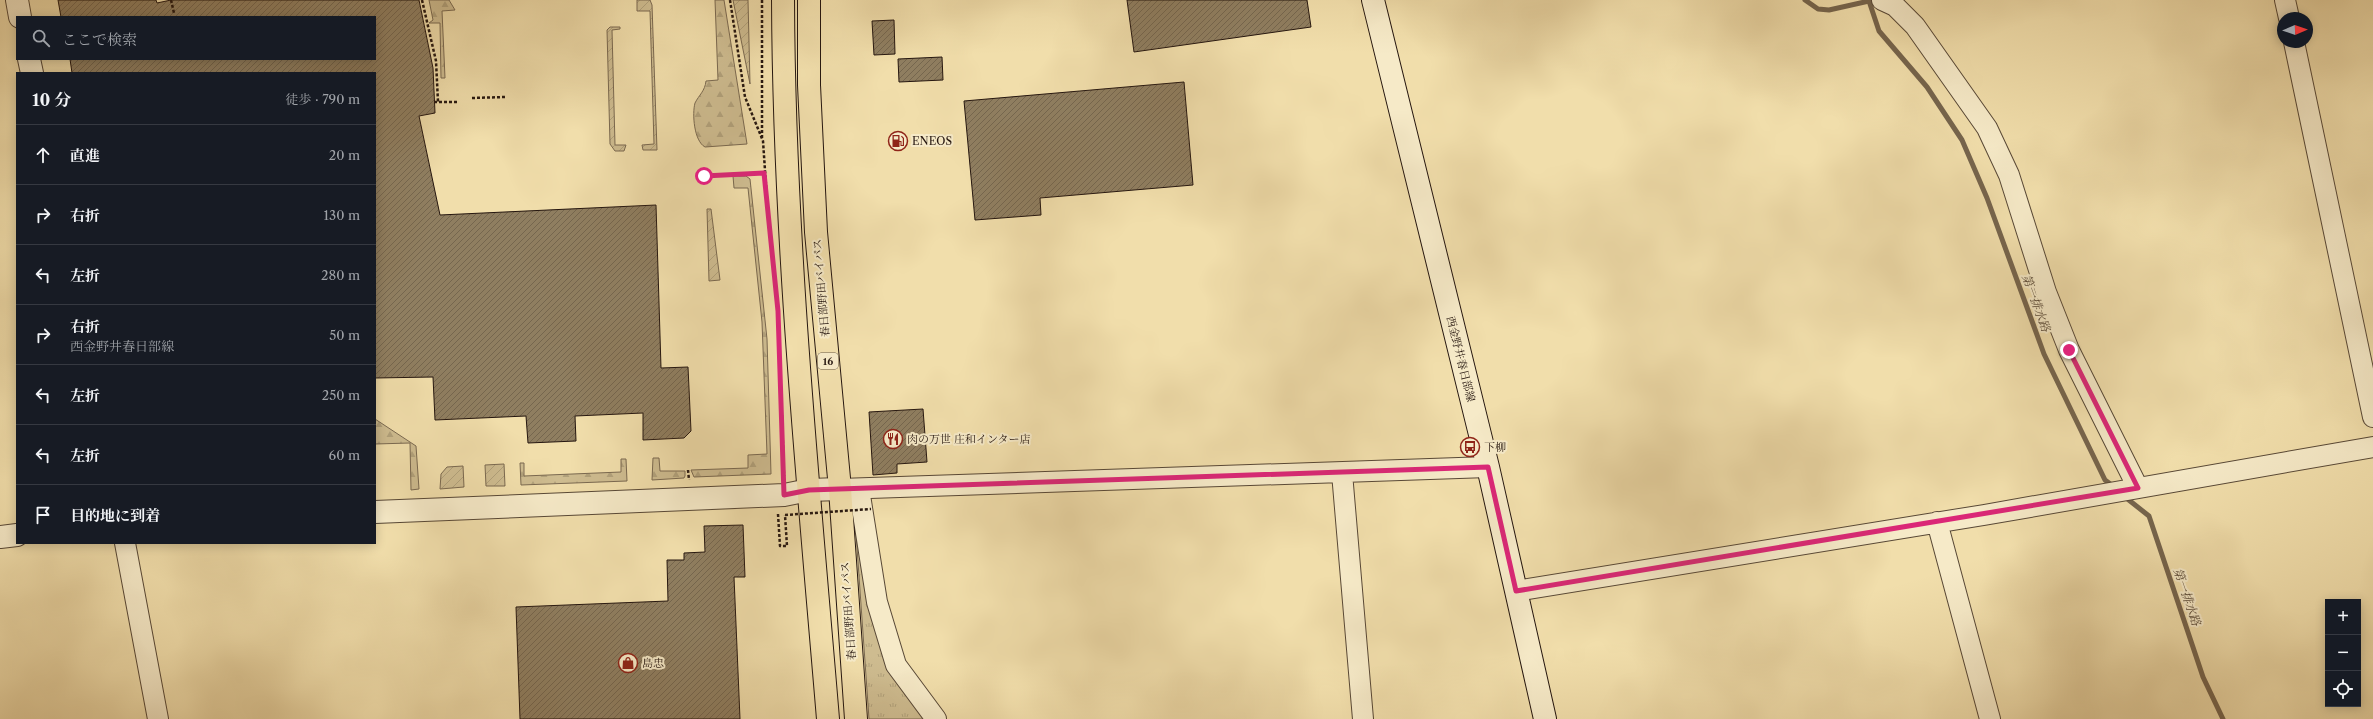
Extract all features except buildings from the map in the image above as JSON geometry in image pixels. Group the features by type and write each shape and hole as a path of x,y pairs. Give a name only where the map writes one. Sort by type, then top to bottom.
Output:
{"highway":[{"path":"784,0 784,83 792,261 828,719"},
{"name":"春日部野田バイパス","path":"810,0 809,86 816,232 850,489 856,719"}],"main road":[{"path":"17,0 20,16"},
{"name":"西金野井春日部線","path":"1373,0 1488,467 1545,719"},
{"path":"29,60 32,72"},
{"path":"376,512 782,508 809,490 850,489"},
{"path":"0,537 16,535"}],"street":[{"path":"1882,0 1895,6 1915,26 1986,128 2009,175 2046,292 2069,350 2138,488"},
{"path":"2285,0 2287,12"},
{"path":"2295,48 2373,417"},
{"path":"1516,591 1937,522 2373,447"},
{"path":"936,719 896,665 877,602 850,489 1342,474 1488,467"},
{"path":"1342,474 1363,719"},
{"path":"1937,522 1990,719"},
{"path":"125,544 158,719"}],"path":[{"path":"171,0 174,13"},
{"path":"422,0 436,61 436,102 458,102"},
{"path":"730,0 745,97 762,141"},
{"path":"762,0 762,141 770,236"},
{"path":"472,98 506,97"},
{"path":"701,173 704,176 764,173"},
{"path":"781,409 782,508 780,546 787,546 782,508"},
{"path":"688,470 689,481"},
{"path":"782,508 871,509"}],"green space":[{"path":"429,0 449,0 455,10 442,11 445,78 441,78 440,23 429,23 433,20"},
{"path":"637,0 650,0 652,5 657,150 643,150 642,145 654,144 650,11 637,11"},
{"path":"715,0 724,0 747,144 705,147 701,144 696,133 694,114 695,103 703,90 706,81 718,80"},
{"path":"733,0 748,0 750,84"},
{"path":"610,27 620,27 620,29 612,30 615,145 626,145 624,151 615,151 610,144 607,30"},
{"path":"733,176 746,176 750,179 767,339 771,474 694,477 691,470 748,468 748,455 767,454 762,322 748,188 734,188"},
{"path":"707,209 711,209 720,280 709,281"},
{"path":"376,420 416,446 419,489 411,490 410,443 376,444"},
{"path":"653,458 659,458 660,471 685,471 684,478 652,480"},
{"path":"621,459 626,459 627,481 521,485 520,463 524,463 524,476 621,472"},
{"path":"504,464 505,486 486,486 485,465"},
{"path":"463,466 464,487 440,489 441,474 447,467"},
{"path":"855,519 879,615 937,719 869,719"}],"waterway":[{"name":"第一排水路","path":"1805,0 1818,9 1829,10 1869,1 1879,31 1927,87 1962,140 1987,198 2044,354 2105,480 2113,486"},
{"name":"第一排水路","path":"2125,497 2149,516 2203,677 2223,719"}],"place":[{"name":"ENEOS","path":"898,141"},
{"name":"肉の万世 庄和インター店","path":"893,439"},
{"name":"下柳","path":"1470,447"},
{"name":"島忠","path":"628,663"}],"route":[{"path":"704,176 764,173 778,311 784,495 809,490 1342,474 1488,467 1516,591 1632,574 2138,488 2069,350"}]}
